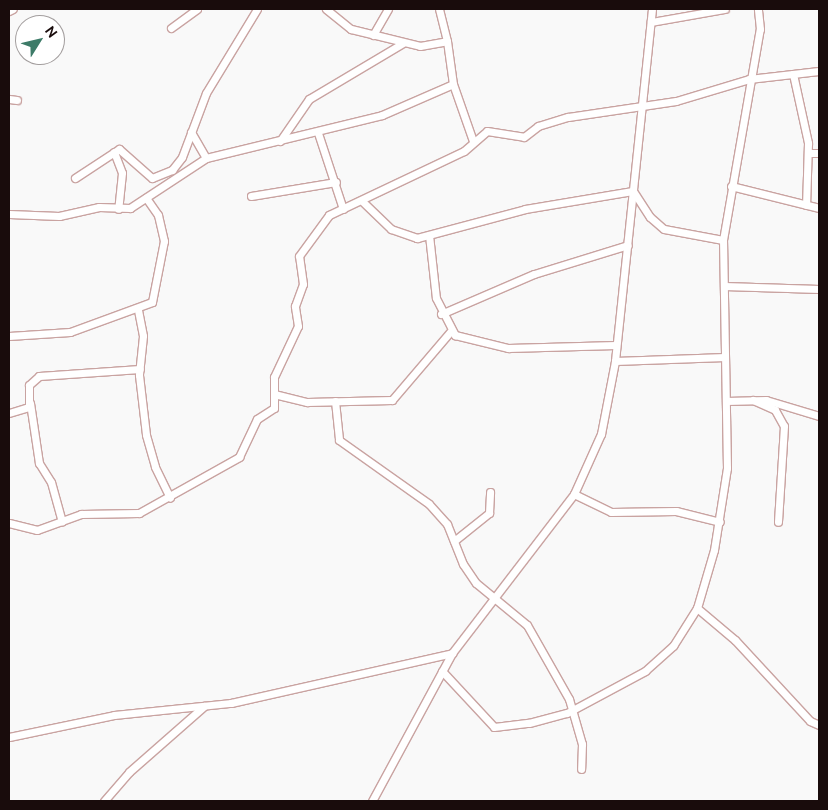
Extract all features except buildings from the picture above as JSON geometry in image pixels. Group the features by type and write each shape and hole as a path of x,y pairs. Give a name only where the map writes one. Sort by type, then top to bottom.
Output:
{"street":[{"path":"9,11 13,9"},
{"path":"171,28 197,9"},
{"path":"76,178 114,152 125,150 145,173 159,177 178,164 206,93 257,9"},
{"path":"326,9 344,26 372,35 420,46 447,41"},
{"path":"372,35 388,9"},
{"path":"439,9 447,41 453,84 473,140"},
{"path":"372,801 452,653 574,494 604,425 615,361 644,105 652,9"},
{"path":"651,22 725,9"},
{"path":"442,671 489,724 500,730 573,710 658,660 697,608 720,522 729,448 726,402 723,240 749,79 760,29 758,9"},
{"path":"280,141 309,99 403,43"},
{"path":"9,523 37,530 81,514 139,513 170,498 239,457 257,419 273,412 276,370 298,326 295,306 303,284 299,256 321,221 464,151 473,140 487,131 524,137 538,126 568,117 676,101 749,79 819,72"},
{"path":"793,74 808,153 806,205"},
{"path":"9,214 59,216 99,208 118,209 146,198 206,158 318,133 396,111 453,84"},
{"path":"191,132 206,158"},
{"path":"318,133 336,182 343,209"},
{"path":"114,152 122,173 118,209"},
{"path":"808,153 819,153"},
{"path":"251,196 336,182"},
{"path":"731,186 819,208"},
{"path":"363,202 404,236 429,235 525,209 633,191"},
{"path":"633,191 650,217 664,228 723,240"},
{"path":"9,336 70,332 138,310 155,298 154,273 164,241 158,215 146,198"},
{"path":"429,235 441,314 450,332 508,348 616,345"},
{"path":"441,314 534,274 628,245"},
{"path":"724,286 819,289"},
{"path":"138,310 143,336 140,369 150,456 170,498"},
{"path":"274,394 297,402 386,402 399,396 421,361 450,332"},
{"path":"615,361 725,357"},
{"path":"62,522 51,482 39,463 29,385 38,376 140,369"},
{"path":"726,402 753,400 784,403 819,416"},
{"path":"753,400 775,410 784,426 778,522"},
{"path":"335,401 339,440 429,504 447,524 466,570 527,625 573,710 582,744 581,769"},
{"path":"9,413 27,409 30,402"},
{"path":"454,541 489,514 490,492"},
{"path":"574,494 611,512 676,511 720,522"},
{"path":"697,608 735,640 810,721 819,724"},
{"path":"9,737 98,718 205,706 452,653"},
{"path":"104,801 129,772 205,706"}]}
